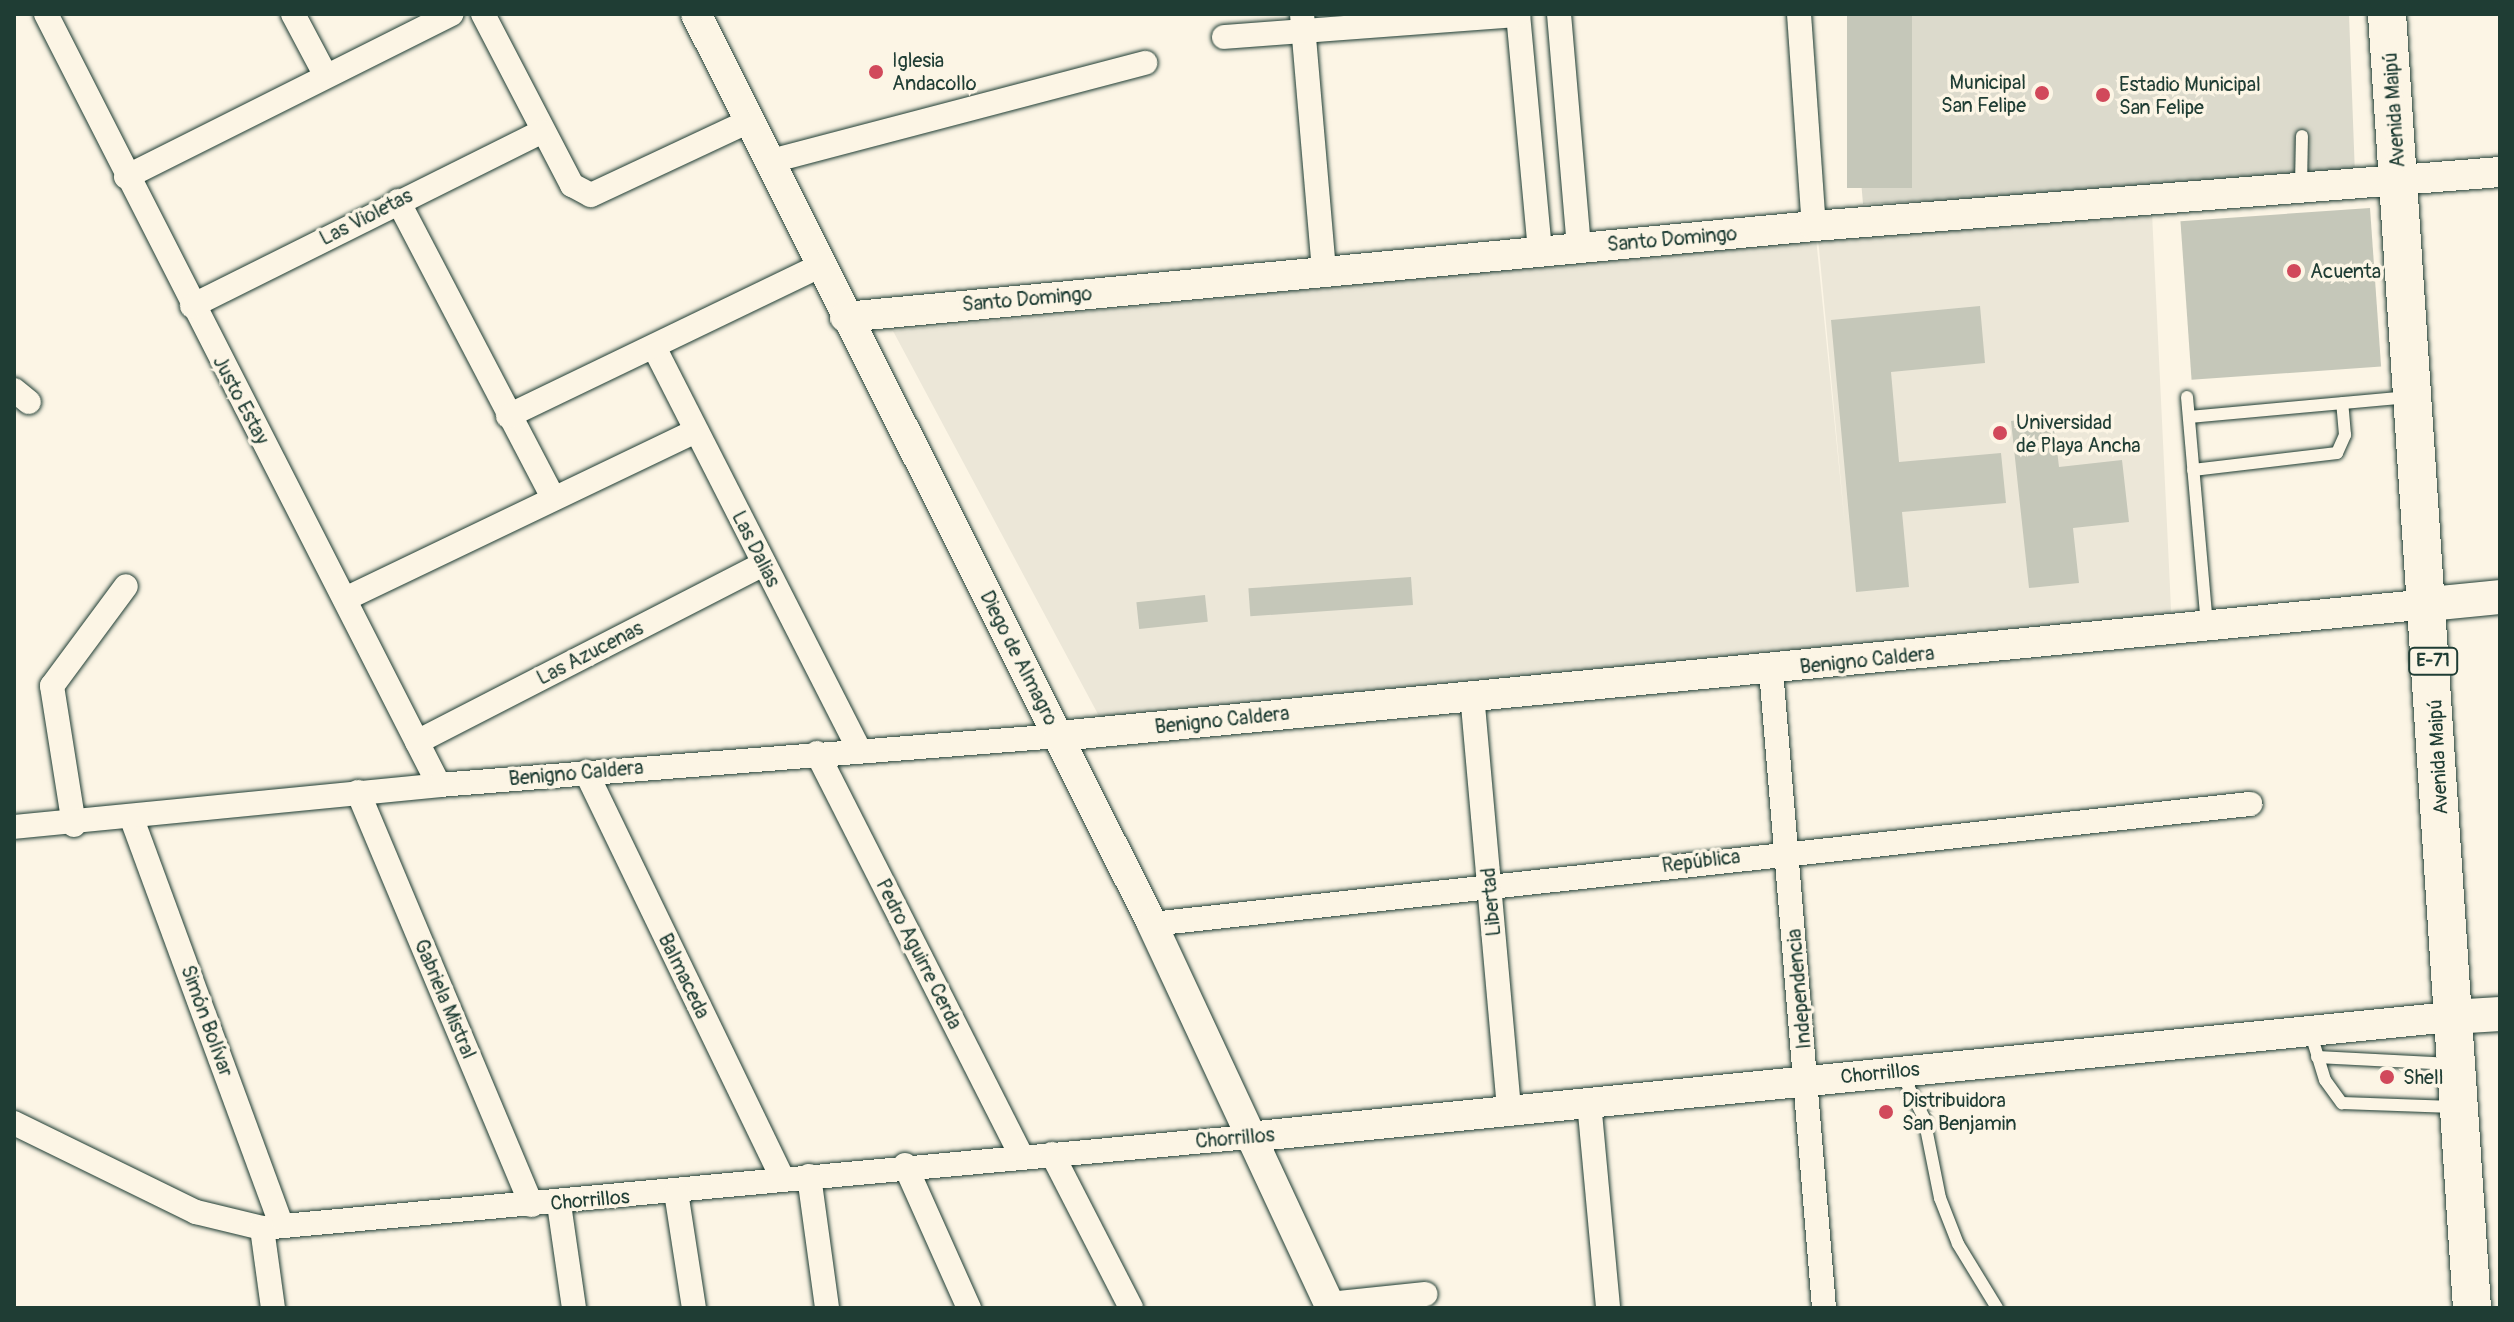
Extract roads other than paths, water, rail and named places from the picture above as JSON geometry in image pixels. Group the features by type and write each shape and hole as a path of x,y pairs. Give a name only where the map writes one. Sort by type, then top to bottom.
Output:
{"main road":[{"name":"Avenida Maipú","path":"2387,14 2412,181 2498,1308"},
{"name":"Avenida Maipú","path":"2413,14 2414,396 2442,603"},
{"path":"2442,603 2500,597"},
{"name":"Avenida Maipú","path":"2472,1308 2455,1064 2476,1016"}],"street":[{"name":"Justo Estay","path":"46,14 126,177 439,785"},
{"path":"126,177 452,14"},
{"path":"483,14 541,132 572,185 591,195 620,186 751,120"},
{"name":"Diego de Almagro","path":"696,14 751,120 819,266 1152,924 1248,1137 1330,1306"},
{"path":"1224,37 1302,22 1518,14 1540,251"},
{"path":"1559,14 1579,248"},
{"path":"1799,14 1814,226"},
{"path":"295,15 326,76"},
{"path":"1302,22 1324,271"},
{"path":"771,161 1145,63"},
{"name":"Las Violetas","path":"192,306 541,132"},
{"name":"Santo Domingo","path":"845,317 1814,226 2500,172"},
{"path":"398,201 552,495"},
{"path":"508,416 655,349 819,266"},
{"name":"Las Dalias","path":"655,349 858,748"},
{"path":"345,599 552,495 695,431"},
{"name":"Las Azucenas","path":"417,742 764,564"},
{"path":"74,825 52,686 126,586"},
{"name":"Benigno Caldera","path":"14,827 74,825 358,792 858,748 1059,736 1472,694 1771,670 2442,603"},
{"name":"Independencia","path":"1771,670 1824,1308"},
{"name":"Libertad","path":"1472,694 1509,1110"},
{"name":"Pedro Aguirre Cerda","path":"817,753 1021,1155"},
{"name":"Balmaceda","path":"586,772 783,1179"},
{"name":"Gabriela Mistral","path":"358,792 532,1205"},
{"name":"República","path":"1152,924 1490,888 1786,851 2250,804"},
{"name":"Simón Bolívar","path":"132,819 272,1225 273,1308"},
{"name":"Chorrillos","path":"14,1123 196,1212 272,1225 559,1204 905,1165 1248,1137 1901,1071 2313,1044 2476,1016"},
{"path":"1589,1102 1608,1308"},
{"path":"1052,1154 1131,1308"},
{"path":"905,1165 969,1308"},
{"path":"809,1176 827,1308"},
{"path":"676,1192 694,1308"},
{"path":"559,1204 574,1308"},
{"path":"1330,1306 1425,1294"}],"lane":[{"path":"2301,190 2302,136"},
{"path":"2189,417 2414,396"},
{"path":"2187,397 2207,626"},
{"path":"2193,470 2337,453 2345,435 2342,403"},
{"path":"2313,1044 2455,1064"},
{"path":"2313,1044 2347,1106 2457,1107"},
{"path":"1901,1071 1924,1118 1940,1198 1958,1244 1997,1308"}],"place":[{"name":"Iglesia Andacollo","path":"876,72"},
{"name":"Municipal San Felipe","path":"2042,93"},
{"name":"Estadio Municipal San Felipe","path":"2103,95"},
{"name":"Acuenta","path":"2294,271"},
{"name":"Universidad de Playa Ancha","path":"2000,433"},
{"name":"Shell","path":"2387,1077"},
{"name":"Distribuidora San Benjamin","path":"1886,1112"}]}
